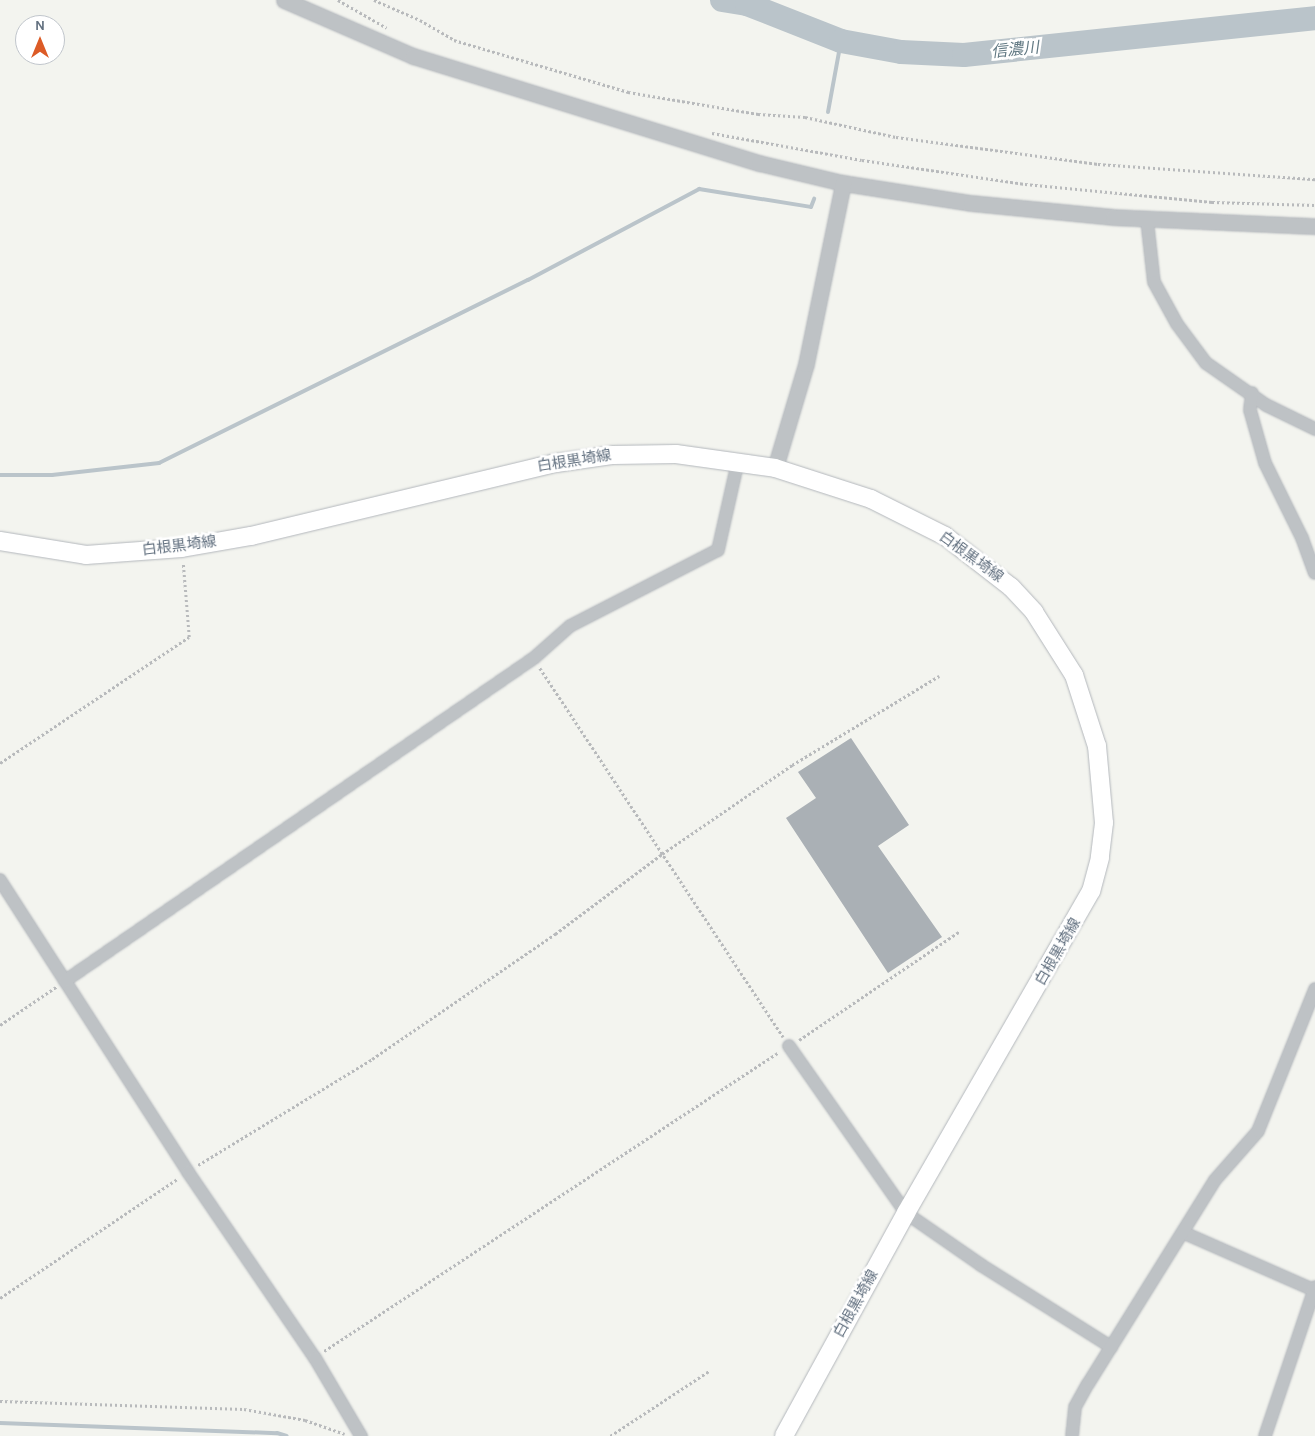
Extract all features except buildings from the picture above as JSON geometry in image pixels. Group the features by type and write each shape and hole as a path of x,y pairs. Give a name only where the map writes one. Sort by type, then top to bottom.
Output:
{"main road":[{"name":"白根黒埼線","path":"0,540 86,555 182,548 251,536 556,463 646,454 738,461 775,468 871,499 912,517 945,536 1011,587 1034,612 1074,675 1097,746 1104,823 1100,858 1091,891 906,1213 784,1436"}],"street":[{"path":"284,0 413,56 759,163 843,183 971,203 1148,220 1315,226"},
{"path":"775,468 806,364 843,183"},
{"path":"1148,220 1154,282 1177,324 1206,363 1252,393 1266,405 1315,429"},
{"path":"1252,393 1250,410 1265,463 1302,538 1315,574"},
{"path":"66,981 534,658 570,626 718,550 738,461"},
{"path":"0,880 188,1172 315,1358 361,1436"},
{"path":"1072,1436 1075,1406 1184,1233 1215,1180 1258,1131 1315,989"},
{"path":"789,1046 906,1213 982,1265 1111,1347"},
{"path":"1184,1233 1315,1288 1265,1436"}],"path":[{"path":"374,0 420,20 454,40 628,92 758,114 805,117 896,137 1098,164 1315,179"},
{"path":"709,132 862,160 1025,184 1212,202 1315,205"},
{"path":"0,763 189,637 182,548"},
{"path":"534,658 789,1046"},
{"path":"0,1298 188,1172 372,1059 555,934 662,854 792,766 939,676"},
{"path":"315,1358 960,931"},
{"path":"0,1025 66,981"},
{"path":"610,1436 709,1372"},
{"path":"0,1401 244,1408 305,1420 351,1436"}],"waterway":[{"name":"信濃川","path":"722,0 747,4 841,41 901,52 964,55 1315,18"},
{"path":"828,112 841,41"},
{"path":"0,475 52,475 159,463 528,280 699,189 811,207 814,199"},
{"path":"0,1423 277,1433 287,1436"}]}
